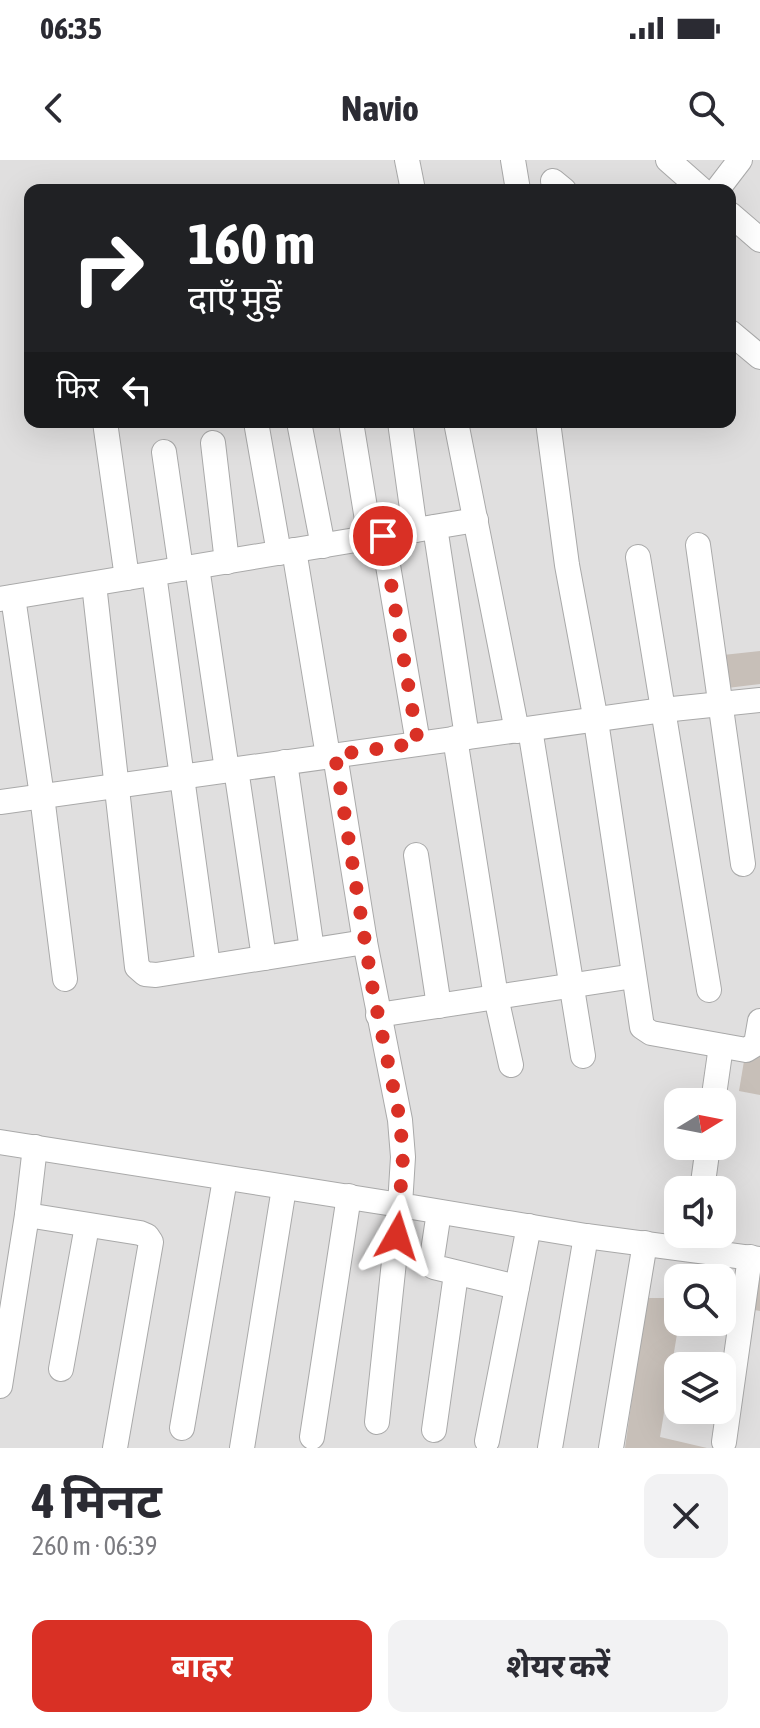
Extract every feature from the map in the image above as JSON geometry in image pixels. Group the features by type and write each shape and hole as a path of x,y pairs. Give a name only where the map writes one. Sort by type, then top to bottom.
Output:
{"street":[{"path":"407,160 412,184"},
{"path":"513,160 517,184"},
{"path":"668,160 695,184"},
{"path":"722,184 740,160"},
{"path":"736,219 760,240"},
{"path":"736,337 760,357"},
{"path":"106,428 127,578"},
{"path":"257,428 331,756 400,1120 403,1157 400,1205 377,1422"},
{"path":"300,428 323,546"},
{"path":"352,428 418,743"},
{"path":"401,428 425,529 461,738 496,997 511,1065"},
{"path":"457,428 524,730 583,1056"},
{"path":"549,428 567,565 596,721 640,1020 645,1031 746,1050 753,1047 759,1028"},
{"path":"213,443 227,562"},
{"path":"164,452 232,770 264,958"},
{"path":"65,979 42,796 6,598 476,520"},
{"path":"698,545 743,864"},
{"path":"638,557 709,990"},
{"path":"154,574 208,966"},
{"path":"94,584 137,967 145,974 156,975 365,942"},
{"path":"0,802 663,710 760,700"},
{"path":"285,762 312,950"},
{"path":"416,855 439,1006"},
{"path":"378,1015 634,976"},
{"path":"715,1088 721,1046"},
{"path":"0,1142 586,1236 664,1243"},
{"path":"0,1386 35,1147"},
{"path":"182,1428 225,1179"},
{"path":"242,1448 284,1188"},
{"path":"312,1437 349,1196"},
{"path":"439,1212 433,1263 437,1269 517,1287"},
{"path":"27,1215 140,1233 151,1242 115,1448"},
{"path":"61,1369 87,1226"},
{"path":"487,1441 529,1226"},
{"path":"550,1448 586,1236"},
{"path":"611,1448 645,1243"},
{"path":"718,1248 755,1258 724,1442"},
{"path":"434,1430 456,1274"}],"shaded area":[{"path":"0,160 760,160 760,1448 0,1448"}],"building":[{"path":"760,651 760,684 727,688 723,655"},
{"path":"745,1055 760,1057 760,1095 739,1091"},
{"path":"753,1279 760,1280 760,1311 749,1309"},
{"path":"646,1298 664,1298 664,1336 677,1336 674,1352 664,1352 664,1413 660,1437 707,1448 625,1448"}],"route":[{"path":"383,536 418,743 335,755 373,991 400,1120 403,1157 397,1236"}]}
